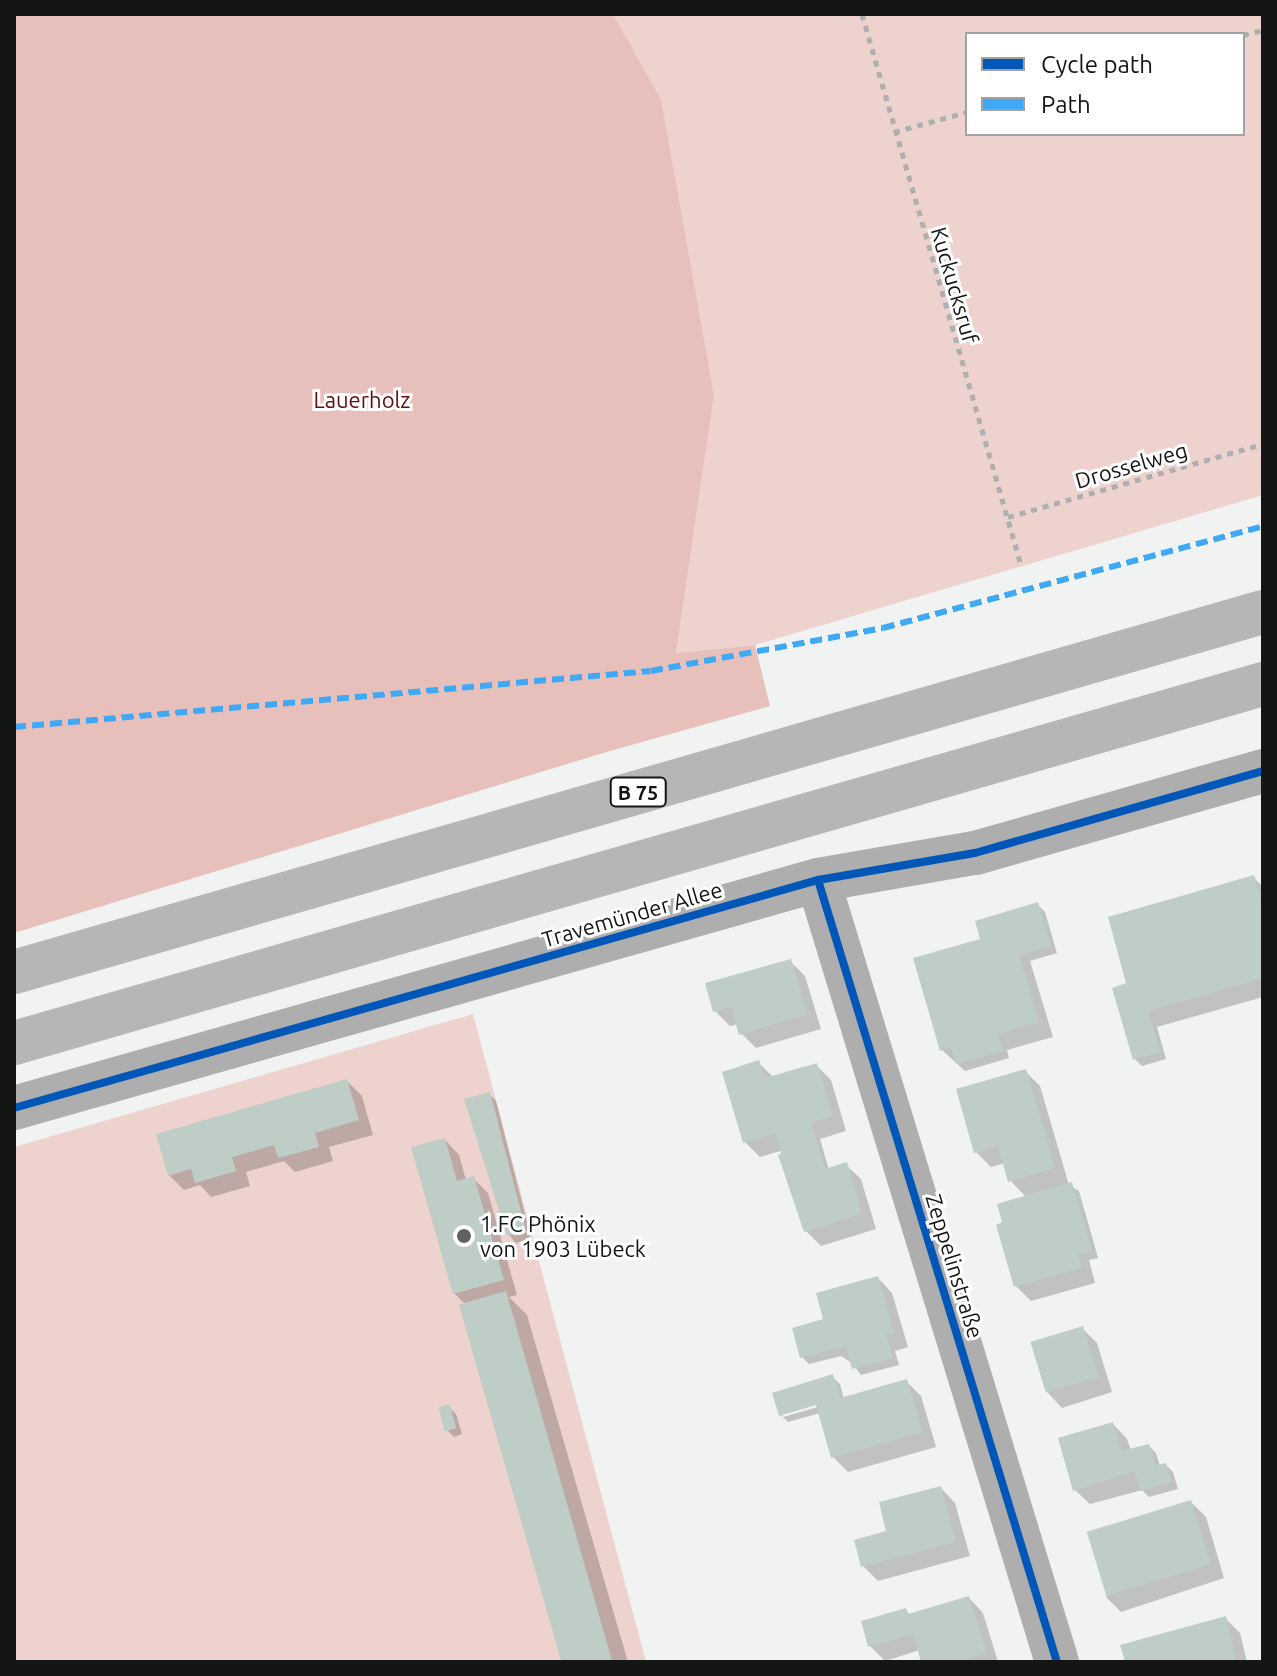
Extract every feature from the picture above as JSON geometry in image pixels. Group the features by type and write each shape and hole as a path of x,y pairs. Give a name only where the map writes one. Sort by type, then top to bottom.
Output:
{"highway":[{"name":"B 75","path":"14,972 1263,612"},
{"path":"14,1043 1263,684"}],"street":[{"name":"Travemünder Allee","path":"14,1108 818,880 975,853 1263,771"},
{"name":"Zeppelinstraße","path":"818,880 1057,1662"}],"path":[{"path":"894,132 965,113"}],"shaded area":[{"path":"613,14 1263,14 1263,495 755,645 676,653 714,396"},
{"path":"473,1014 646,1662 14,1662 14,1147"}],"green space":[{"name":"Lauerholz","path":"14,14 613,14 661,100 714,396 676,653 755,645 770,706 603,753 14,933"}],"building":[{"path":"1254,875 1263,905 1263,978 1148,1011 1160,1052 1133,1060 1112,988 1126,983 1108,917"},
{"path":"1038,902 1051,946 1019,955 1039,1022 998,1034 1003,1051 956,1064 951,1047 940,1051 913,958 980,939 975,921"},
{"path":"791,959 807,1014 739,1035 731,1007 713,1012 705,983"},
{"path":"759,1060 765,1078 817,1063 833,1116 811,1122 825,1169 847,1162 862,1214 804,1232 778,1155 781,1153 775,1133 743,1143 722,1072"},
{"path":"1026,1069 1055,1168 1008,1182 998,1146 974,1153 956,1089"},
{"path":"347,1079 359,1120 315,1133 319,1147 278,1158 274,1145 232,1157 236,1171 195,1183 191,1169 168,1176 156,1134"},
{"path":"490,1092 526,1231 507,1236 464,1099"},
{"name":"1.FC Phönix von 1903 Lübeck","path":"445,1138 457,1181 474,1176 504,1280 453,1294 411,1147"},
{"path":"1072,1182 1092,1251 1078,1255 1082,1268 1014,1287 996,1225 1002,1222 997,1204"},
{"path":"878,1276 894,1333 886,1335 893,1358 852,1369 846,1346 800,1358 792,1328 823,1319 816,1293"},
{"path":"506,1291 612,1662 561,1662 459,1305"},
{"path":"1083,1326 1098,1377 1046,1393 1030,1342"},
{"path":"833,1374 840,1398 907,1379 922,1432 831,1458 816,1405 779,1416 772,1393"},
{"path":"450,1404 456,1428 444,1431 438,1407"},
{"path":"1113,1422 1121,1451 1149,1444 1156,1465 1166,1463 1172,1482 1140,1491 1135,1471 1073,1491 1058,1438"},
{"path":"941,1486 956,1542 861,1567 854,1540 886,1531 879,1502"},
{"path":"1191,1500 1211,1564 1106,1596 1087,1532"},
{"path":"969,1596 986,1653 956,1662 921,1662 913,1634 868,1647 861,1621 906,1608 908,1614"},
{"path":"1226,1616 1236,1662 1125,1662 1120,1645"}],"marked path":[{"path":"14,727 651,671 883,628 1263,526"}],"cycle path":[{"path":"14,1108 818,880 975,853 1263,771"},
{"path":"818,880 1057,1662"}],"place":[{"name":"1.FC Phönix von 1903 Lübeck","path":"464,1236"}]}
